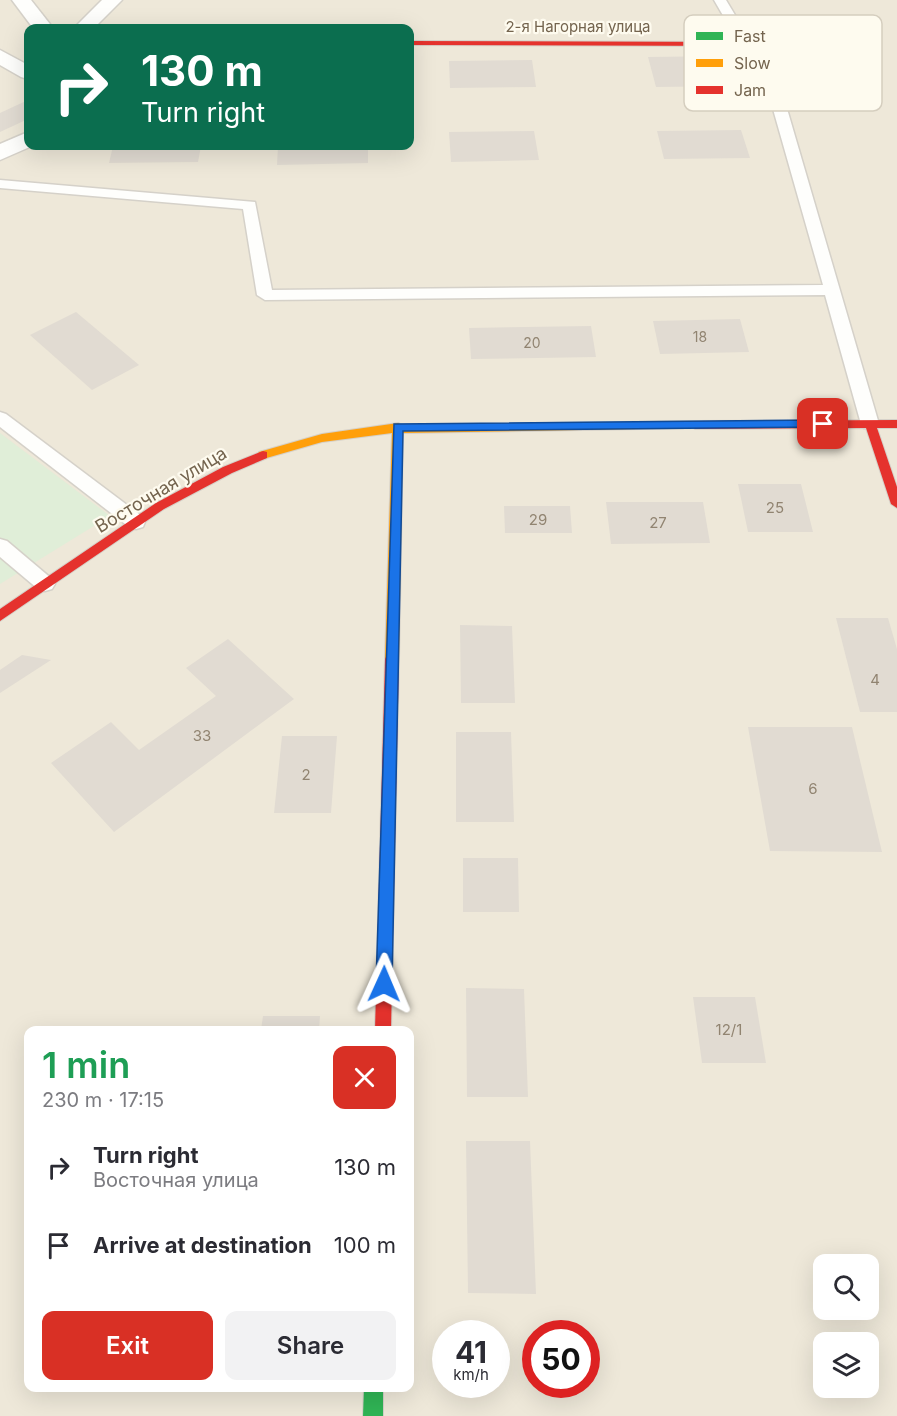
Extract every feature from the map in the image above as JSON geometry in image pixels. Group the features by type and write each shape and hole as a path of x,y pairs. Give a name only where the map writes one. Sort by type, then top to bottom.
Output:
{"main road":[{"name":"2-я Нагорная улица","path":"414,43 684,44"},
{"path":"870,424 897,504"},
{"name":"Восточная улица","path":"0,616 136,522 226,469 273,452 333,437 398,427 897,424"},
{"path":"383,1026 398,427"},
{"path":"373,1416 374,1392"}],"street":[{"path":"21,0 40,24"},
{"path":"87,24 113,0"},
{"path":"0,56 24,71"},
{"path":"0,153 24,141"}],"lane":[{"path":"720,0 729,15"},
{"path":"781,111 870,424"},
{"path":"0,184 250,205 265,295 832,290"},
{"path":"0,418 136,522"},
{"path":"0,546 45,584"}],"shaded area":[{"path":"0,0 897,0 897,1416 0,1416"}],"green space":[{"path":"0,433 110,516 0,584"}],"building":[{"path":"648,57 684,57 684,87 656,87"},
{"path":"532,60 536,87 450,88 449,61"},
{"path":"24,102 24,121 0,132 0,113"},
{"path":"741,130 750,158 664,159 657,131"},
{"path":"534,131 539,160 451,162 449,132"},
{"path":"112,150 200,150 198,162 109,163"},
{"path":"278,150 368,150 368,163 277,165"},
{"path":"76,312 139,365 92,390 30,335"},
{"path":"740,319 749,352 660,354 653,321"},
{"path":"591,326 596,357 471,359 469,328"},
{"path":"738,484 801,484 813,532 748,532"},
{"path":"606,502 703,502 710,543 611,544"},
{"path":"504,506 570,506 572,533 505,533"},
{"path":"836,618 888,618 897,649 897,712 860,712"},
{"path":"460,625 512,626 515,703 461,703"},
{"path":"228,639 294,699 114,832 51,763 111,722 139,750 216,696 186,668"},
{"path":"22,655 51,660 0,693 0,670"},
{"path":"748,727 852,727 882,852 770,851"},
{"path":"456,732 511,732 514,822 456,822"},
{"path":"282,736 337,736 331,813 274,813"},
{"path":"463,858 518,858 519,912 463,912"},
{"path":"466,988 524,989 528,1097 467,1097"},
{"path":"693,997 755,997 766,1063 702,1063"},
{"path":"263,1016 320,1016 319,1026 262,1026"},
{"path":"466,1141 530,1141 536,1294 468,1293"}],"traffic: fast":[{"path":"373,1416 374,1392"}],"traffic: slow":[{"path":"263,455 322,438 384,430 476,426 695,425"},
{"path":"392,659 398,427"}],"traffic: jam":[{"path":"414,43 684,44"},
{"path":"870,424 897,504"},
{"path":"695,425 897,424"},
{"path":"0,616 160,506 193,487 263,455"},
{"path":"383,1026 392,659"}],"route":[{"path":"384,984 398,427 823,424"}]}
